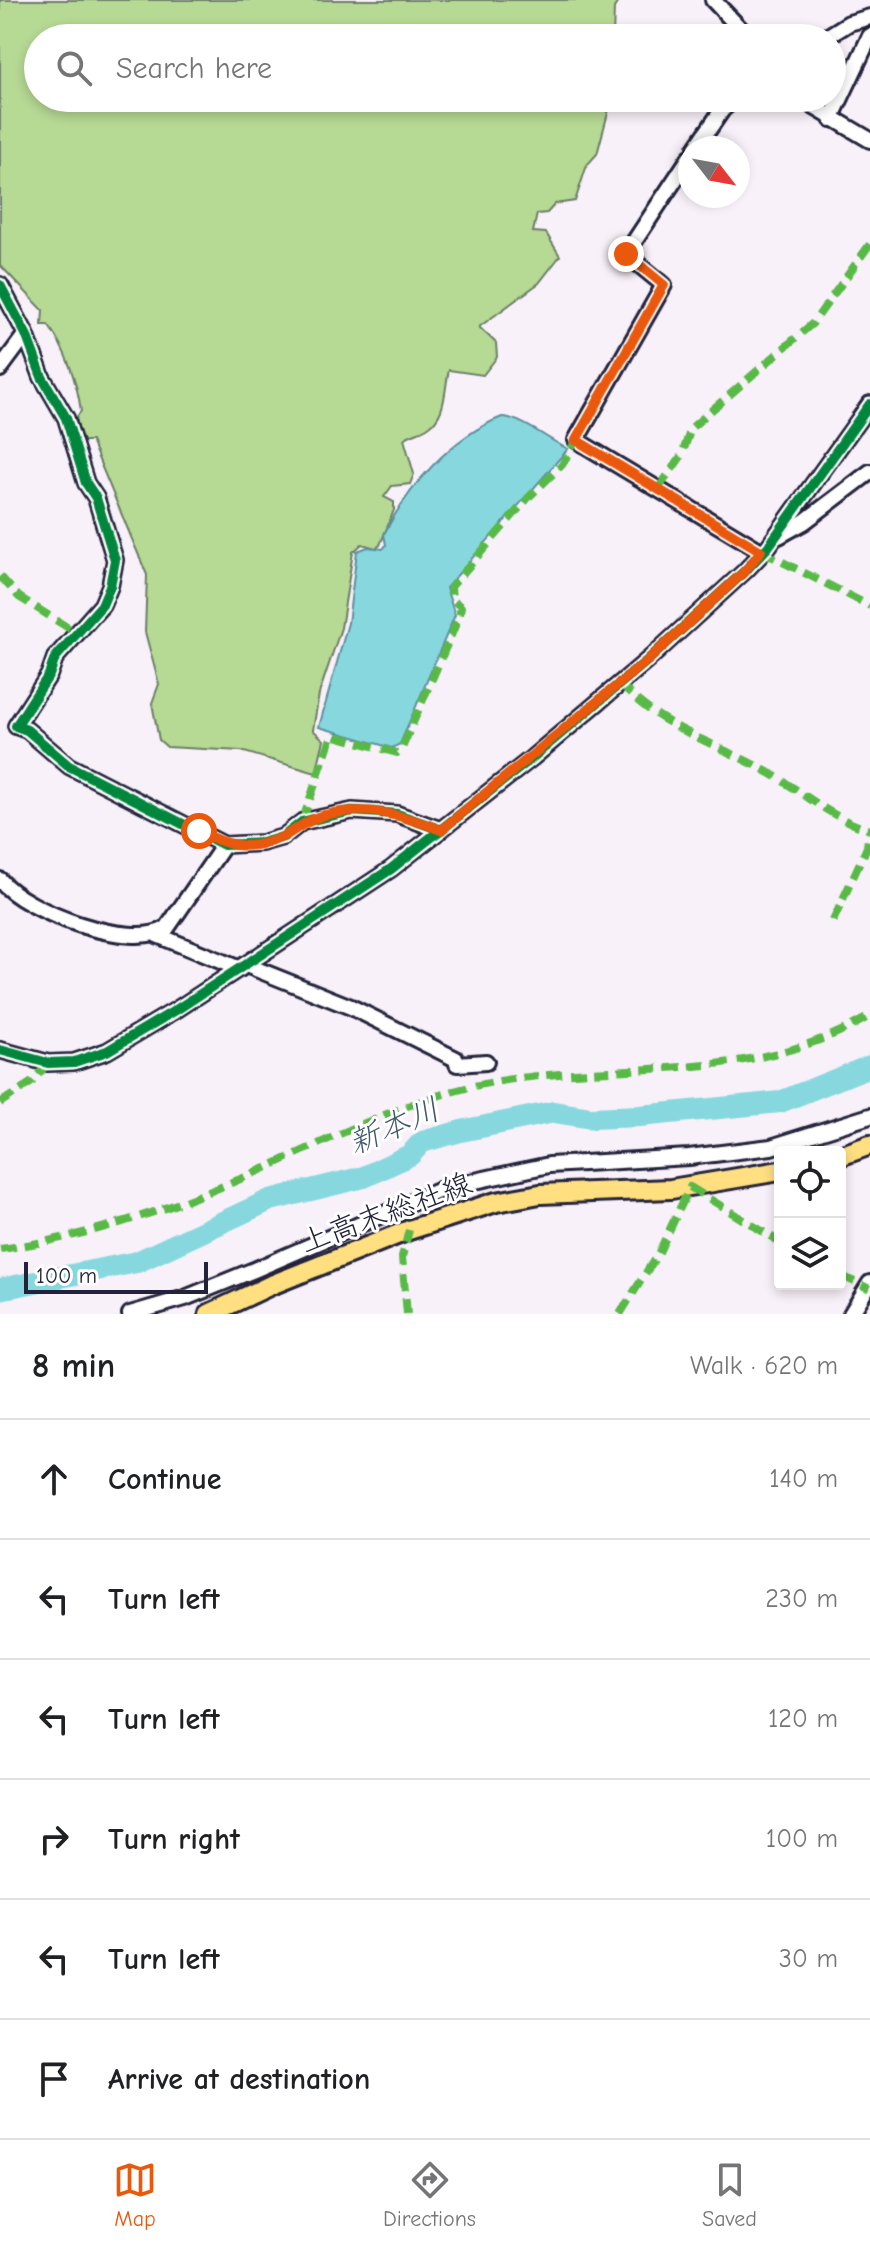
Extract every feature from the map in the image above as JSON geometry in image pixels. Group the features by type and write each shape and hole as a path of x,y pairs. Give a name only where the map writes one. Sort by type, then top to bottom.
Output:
{"main road":[{"path":"846,1154 870,1145"},
{"name":"上高末総社線","path":"209,1314 271,1285 409,1230 496,1202 540,1194 671,1189 774,1172"}],"street":[{"path":"713,0 736,24"},
{"path":"846,25 870,17"},
{"path":"846,87 870,36"},
{"path":"704,136 721,112"},
{"path":"820,112 870,140"},
{"path":"831,119 834,112"},
{"path":"678,175 626,254 664,285 576,440 761,551"},
{"path":"0,285 12,314 26,334 42,377 66,418 115,560 110,586 102,605 55,658 49,675 16,726"},
{"path":"0,369 26,334"},
{"path":"0,1050 35,1062 74,1062 107,1051 243,967 391,869 648,660 745,571 776,537 870,404"},
{"path":"776,537 804,522 870,472"},
{"path":"0,723 27,730 69,766 224,845 262,843 283,837 302,822 352,811 397,814 441,830"},
{"path":"157,935 167,928 224,845"},
{"path":"0,880 8,890 40,910 75,924 141,936 157,935 351,1007 456,1059 457,1064 486,1062"},
{"path":"130,1314 185,1298 447,1187 549,1165 689,1157 771,1147 870,1116"},
{"path":"851,1314 870,1283"}],"green space":[{"path":"0,0 619,0 614,8 613,24 24,24 24,112 608,112 597,154 587,165 575,201 555,204 547,213 537,214 533,232 546,233 560,256 539,283 479,327 496,343 497,357 483,375 449,370 444,402 438,417 427,428 404,439 414,474 410,484 392,486 384,497 394,502 394,510 380,545 376,548 362,544 353,552 341,628 319,694 313,730 324,740 316,773 241,751 167,747 159,740 152,703 159,684 145,632 147,575 91,441 81,441 76,418 81,411 79,400 65,355 48,325 42,325 43,310 0,265"}],"water":[{"path":"502,417 526,425 568,449 446,588 455,615 400,744 392,748 319,727 348,623 357,551 368,547 383,549 386,545 384,534 394,516 433,465 466,437"}],"waterway":[{"name":"新本川","path":"0,1289 137,1262 270,1200 364,1177 410,1155 422,1142 461,1131 554,1112 591,1118 640,1116 780,1102 870,1066"}],"marked path":[{"path":"658,489 682,455 691,428 813,323 870,244"},
{"path":"302,822 332,735 397,753 402,748 459,617 461,607 452,599 451,587 528,498 562,465 576,440"},
{"path":"761,551 870,606"},
{"path":"0,576 19,597 78,634"},
{"path":"620,683 634,698 669,722 768,772 843,819 870,830"},
{"path":"833,921 867,847 869,831"},
{"path":"0,1249 91,1231 180,1203 383,1115 443,1094 525,1077 725,1063 774,1054 822,1039 870,1016"},
{"path":"0,1103 32,1082 48,1063"},
{"path":"620,1314 659,1252 690,1187 774,1238"},
{"path":"407,1314 402,1257 409,1230"},
{"path":"846,1278 870,1289"}],"cycle path":[{"path":"0,285 26,334 42,377 66,418 115,560 110,586 102,605 55,658 49,675 16,726 27,730 69,766 224,845 262,843 283,837 302,822 352,811 397,814 441,830"},
{"path":"0,1050 48,1063 74,1062 107,1051 176,1010 391,869 532,758 648,660 745,571 768,547 870,404"}],"route":[{"path":"199,831 224,845 249,845 283,837 302,822 326,814 352,811 397,814 441,830 648,660 745,571 761,551 576,440 664,285 628,259 626,254"}]}
